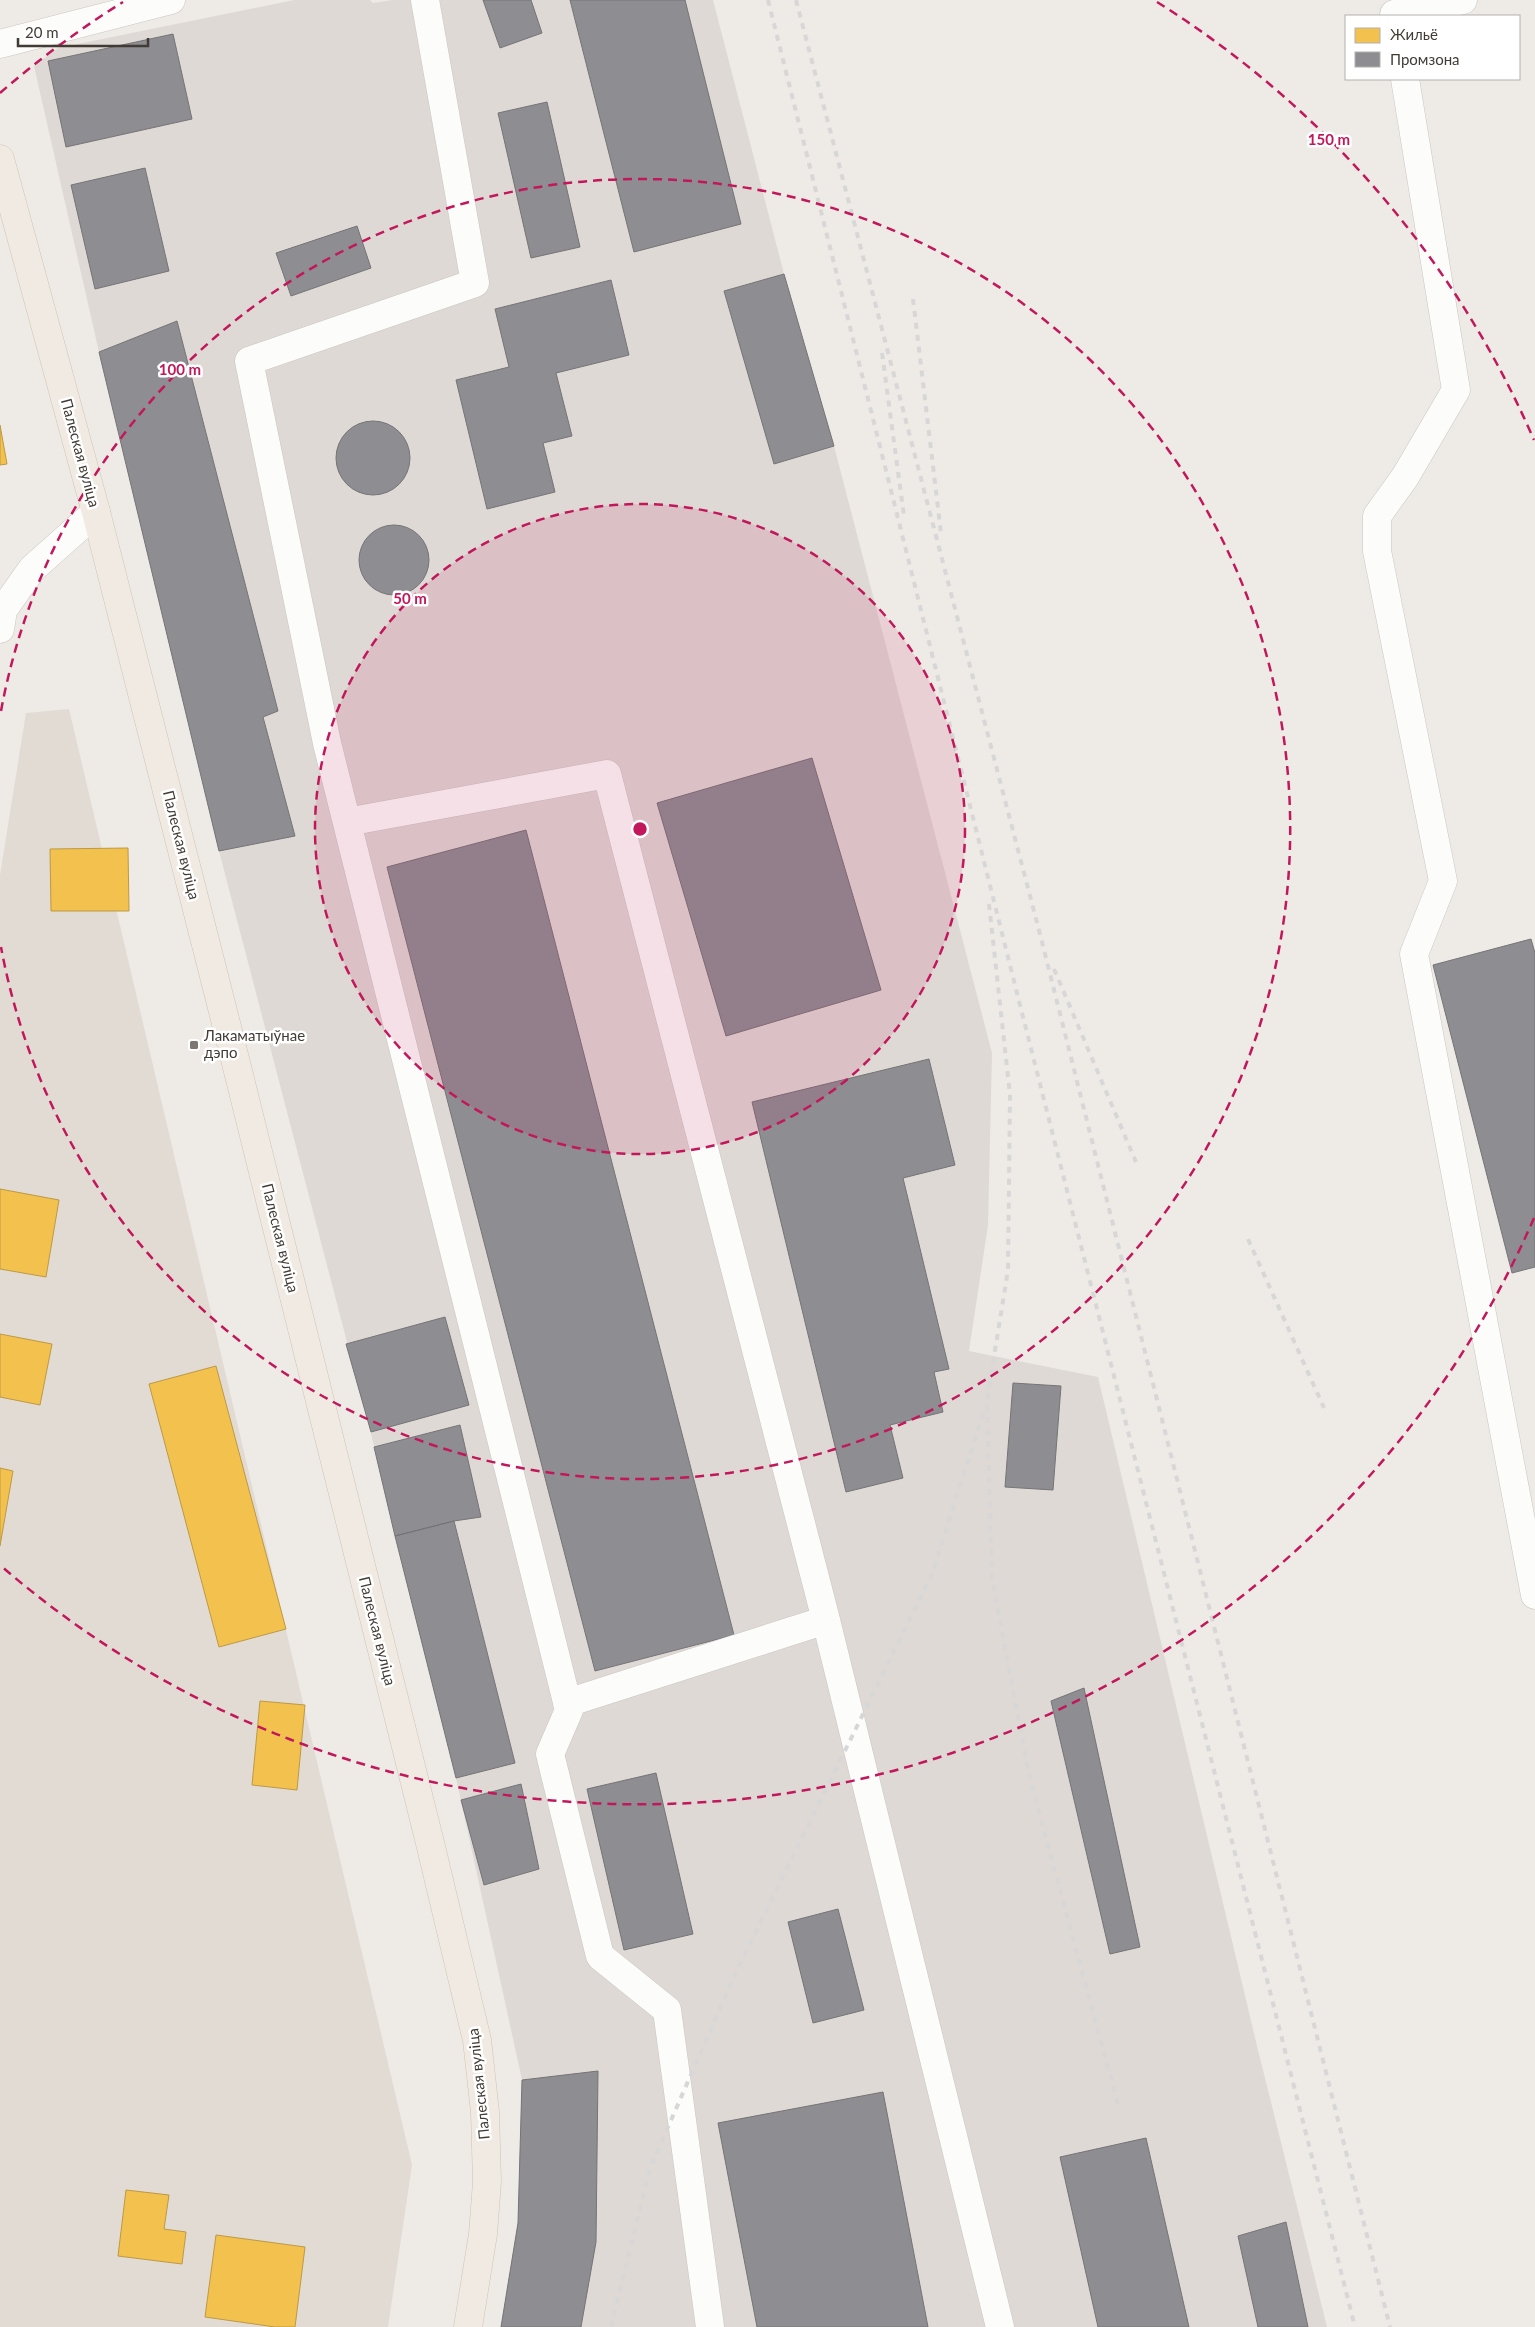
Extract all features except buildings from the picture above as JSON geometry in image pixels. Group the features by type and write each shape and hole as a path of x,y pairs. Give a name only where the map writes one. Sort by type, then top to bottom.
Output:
{"main road":[{"name":"Палеская вуліца","path":"0,159 96,512 232,1045 477,2040 485,2112 487,2182 483,2234 468,2327"}],"street":[{"path":"0,44 171,0"},
{"path":"425,0 476,282 249,361 327,743 569,1710 550,1754 600,1956 667,2010 710,2327"},
{"path":"1393,10 1463,0"},
{"path":"1405,80 1456,390 1405,477 1377,516 1377,551 1443,881 1414,954 1535,1595"},
{"path":"0,629 3,610 32,569 96,512"},
{"path":"347,822 606,774 826,1620 1000,2327"},
{"path":"567,1703 826,1620"}],"shaded area":[{"path":"294,0 370,0 373,3 392,0 713,0 784,274 834,446 992,1053 988,1225 969,1351 1098,1377 1257,2046 1327,2327 501,2327 518,2222 522,2080 456,1778 395,1536 396,1530 219,851 99,352 34,66 58,48"},
{"path":"69,709 412,2165 388,2327 0,2327 0,875 26,713"}],"railway":[{"path":"768,0 1355,2327"},
{"path":"796,0 1041,938 1390,2327"},
{"path":"913,299 941,533"},
{"path":"882,353 904,516"},
{"path":"989,904 1010,1095 1008,1270 987,1400 992,1579 1029,1775 1119,2109"},
{"path":"1054,969 1136,1162"},
{"path":"1248,1239 1324,1408"},
{"path":"611,2327 650,2168 737,1970 932,1574 984,1410"}],"place":[{"name":"Лакаматыўнае дэпо","path":"194,1045"}]}
